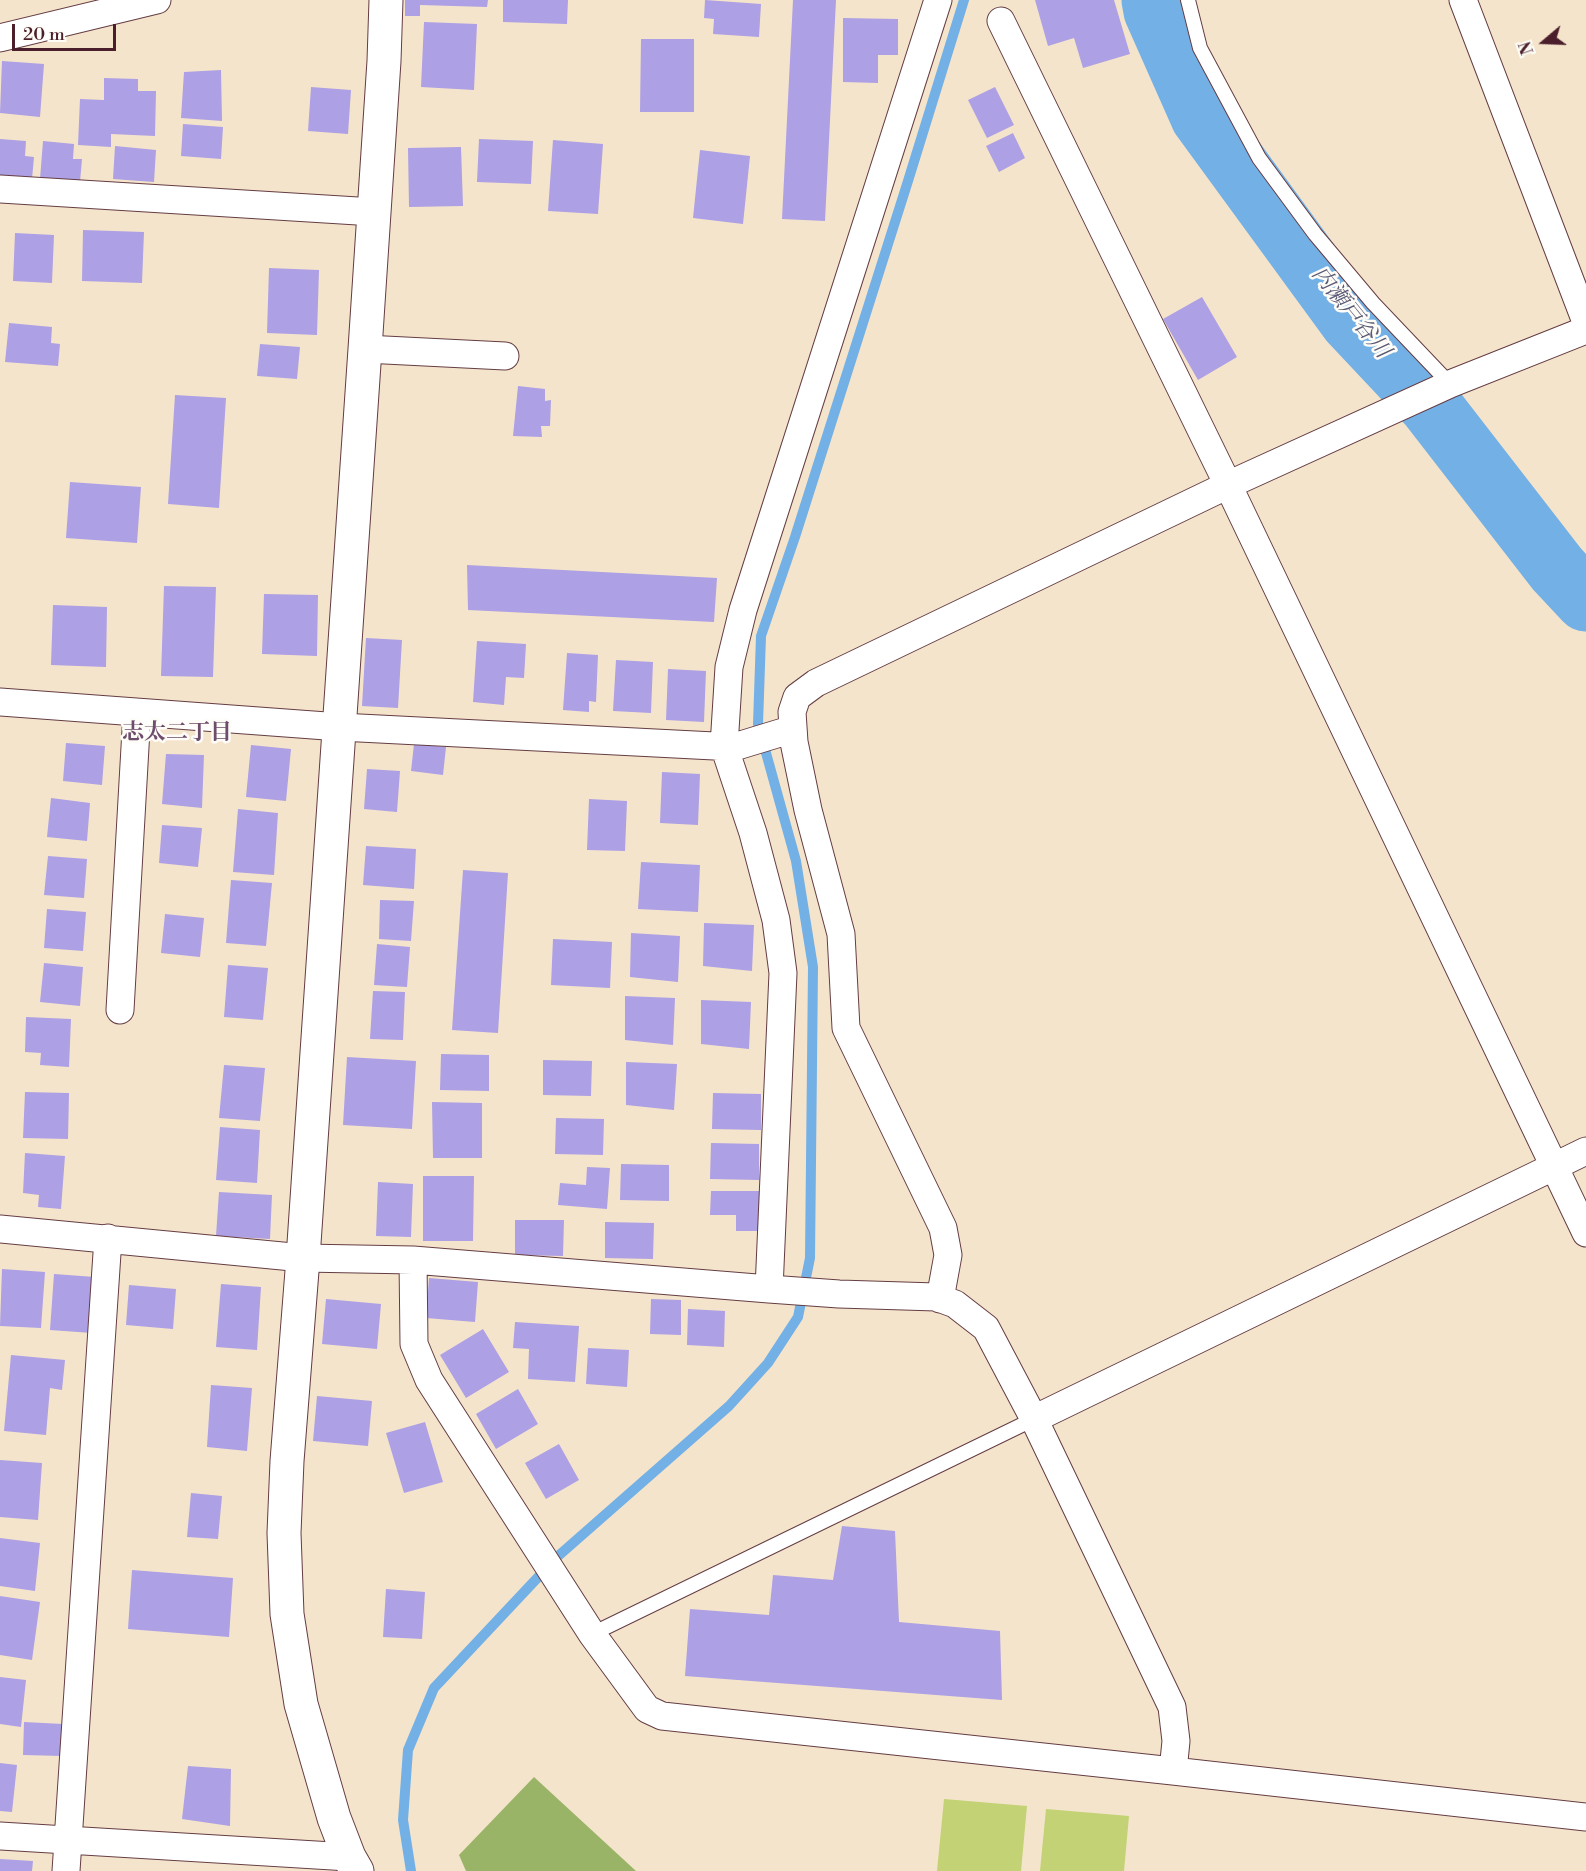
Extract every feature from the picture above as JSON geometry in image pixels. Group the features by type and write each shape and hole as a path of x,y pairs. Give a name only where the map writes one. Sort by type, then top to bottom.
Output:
{"street":[{"path":"0,38 157,0"},
{"path":"0,1836 353,1864 334,1818 301,1704 287,1614 284,1533 340,727 386,0"},
{"path":"772,1289 783,973 776,920 729,746 729,667 743,610 938,0"},
{"path":"1463,0 1586,322"},
{"path":"1001,21 1228,485 1586,1233"},
{"path":"0,189 374,212"},
{"path":"940,1299 948,1255 943,1228 846,1028 842,934 808,810 794,742 792,712 797,697 816,683 1228,485 1450,384 1586,330"},
{"path":"365,349 505,356"},
{"path":"0,702 340,727 729,746 793,729"},
{"path":"120,1010 137,712"},
{"path":"1034,1419 1586,1151"},
{"path":"0,1229 303,1258 413,1260 839,1294 940,1299 955,1304 986,1328 1034,1419 1172,1707 1176,1741 1173,1771"},
{"path":"66,1871 108,1238"},
{"path":"413,1260 414,1344 429,1380 592,1634 647,1709 662,1716 1586,1817"}],"lane":[{"path":"1188,0 1200,48 1259,158 1315,234 1373,303 1450,384"},
{"path":"592,1634 1034,1419"}],"green space":[{"path":"534,1777 636,1871 466,1871 459,1855"},
{"path":"944,1799 1027,1806 1021,1871 937,1871"},
{"path":"1046,1809 1129,1816 1124,1871 1040,1871"}],"building":[{"path":"405,0 488,0 487,7 420,5 420,16 405,16"},
{"path":"503,0 568,0 567,24 503,22"},
{"path":"705,0 761,4 759,37 713,34 714,19 704,18"},
{"path":"793,0 836,0 825,221 782,219"},
{"path":"1035,0 1114,0 1130,54 1083,68 1074,38 1048,46"},
{"path":"843,18 898,19 898,55 878,55 878,83 843,82"},
{"path":"424,22 477,24 474,90 421,87"},
{"path":"641,39 694,39 694,112 640,112"},
{"path":"2,61 44,64 40,117 0,113"},
{"path":"221,70 222,121 181,118 184,72"},
{"path":"104,78 138,79 138,91 156,91 155,136 111,134 111,147 78,145 80,99 104,100"},
{"path":"311,87 351,90 348,134 308,131"},
{"path":"995,87 1014,125 987,138 968,100"},
{"path":"183,124 223,127 221,159 181,156"},
{"path":"1013,133 1025,158 999,172 986,146"},
{"path":"0,139 26,141 25,156 34,157 32,179 0,177"},
{"path":"479,139 533,141 531,184 477,182"},
{"path":"553,140 603,144 598,214 548,211"},
{"path":"43,141 74,144 73,159 82,159 80,182 40,179"},
{"path":"115,146 156,150 154,182 113,179"},
{"path":"461,147 463,206 409,207 408,148"},
{"path":"700,150 750,156 743,224 693,218"},
{"path":"83,230 144,232 142,283 82,281"},
{"path":"15,233 54,235 52,283 13,281"},
{"path":"269,268 319,270 317,335 267,333"},
{"path":"1202,297 1237,357 1198,380 1163,319"},
{"path":"9,323 52,327 51,343 60,344 58,366 5,362"},
{"path":"260,344 300,347 297,379 257,376"},
{"path":"518,386 545,389 545,401 551,400 550,426 541,426 542,437 513,436"},
{"path":"175,395 226,398 219,508 168,504"},
{"path":"70,482 141,487 137,543 66,538"},
{"path":"467,565 717,578 714,622 468,610"},
{"path":"164,586 216,587 213,677 161,676"},
{"path":"264,594 318,595 317,656 262,654"},
{"path":"53,605 107,607 106,667 51,665"},
{"path":"366,638 402,640 398,708 362,706"},
{"path":"477,641 526,644 524,678 506,677 504,705 473,702"},
{"path":"567,653 598,655 596,702 589,701 589,712 563,710"},
{"path":"616,660 653,662 651,713 613,711"},
{"path":"668,669 706,671 704,722 666,720"},
{"path":"66,743 105,746 102,785 63,781"},
{"path":"414,744 446,747 443,775 411,771"},
{"path":"251,745 291,749 286,801 246,797"},
{"path":"166,754 204,755 202,808 162,804"},
{"path":"367,769 400,771 397,812 364,809"},
{"path":"662,772 700,774 698,825 660,823"},
{"path":"51,798 90,803 87,841 47,837"},
{"path":"589,799 627,801 625,851 587,850"},
{"path":"238,809 278,813 274,875 233,872"},
{"path":"162,825 202,828 198,867 159,863"},
{"path":"366,846 416,849 414,889 363,885"},
{"path":"48,856 87,859 84,898 44,895"},
{"path":"641,862 700,865 698,912 638,909"},
{"path":"463,870 508,873 498,1033 452,1030"},
{"path":"231,880 272,883 266,946 226,943"},
{"path":"380,900 414,901 411,941 379,939"},
{"path":"47,909 86,912 83,951 44,948"},
{"path":"165,914 204,918 200,957 161,953"},
{"path":"704,923 754,925 752,971 703,966"},
{"path":"631,933 680,936 678,982 630,977"},
{"path":"553,939 612,942 610,988 551,985"},
{"path":"377,944 410,947 407,987 374,985"},
{"path":"44,963 83,967 80,1006 40,1002"},
{"path":"228,965 268,968 263,1020 224,1017"},
{"path":"373,991 405,992 403,1040 370,1039"},
{"path":"625,996 675,998 673,1045 625,1040"},
{"path":"701,1000 751,1002 749,1049 701,1044"},
{"path":"26,1017 71,1019 69,1067 40,1065 41,1053 25,1052"},
{"path":"441,1054 489,1055 489,1091 440,1090"},
{"path":"347,1057 416,1061 412,1129 343,1125"},
{"path":"543,1060 592,1061 591,1096 543,1095"},
{"path":"626,1062 677,1064 674,1110 626,1105"},
{"path":"224,1065 265,1068 260,1121 219,1118"},
{"path":"25,1092 69,1093 68,1139 23,1138"},
{"path":"713,1093 761,1094 761,1130 712,1129"},
{"path":"432,1102 482,1103 482,1158 433,1158"},
{"path":"556,1118 604,1119 603,1155 555,1154"},
{"path":"220,1127 260,1130 257,1183 216,1180"},
{"path":"711,1143 759,1144 759,1180 710,1179"},
{"path":"25,1153 65,1156 61,1209 38,1207 39,1195 23,1193"},
{"path":"621,1164 669,1165 669,1201 620,1200"},
{"path":"587,1167 610,1168 607,1209 558,1205 560,1183 586,1185"},
{"path":"423,1176 474,1176 473,1241 423,1241"},
{"path":"378,1182 413,1184 411,1237 376,1236"},
{"path":"711,1191 761,1191 761,1231 736,1231 736,1215 710,1215"},
{"path":"219,1192 272,1195 270,1239 216,1236"},
{"path":"515,1220 564,1220 563,1256 515,1255"},
{"path":"605,1222 654,1223 653,1259 605,1258"},
{"path":"2,1269 45,1272 41,1328 0,1326"},
{"path":"54,1274 95,1277 92,1333 50,1330"},
{"path":"429,1278 478,1282 475,1322 426,1318"},
{"path":"221,1284 261,1287 257,1350 216,1347"},
{"path":"129,1285 176,1289 173,1329 126,1325"},
{"path":"326,1299 381,1304 377,1349 322,1344"},
{"path":"651,1299 681,1300 681,1335 650,1334"},
{"path":"688,1309 725,1311 724,1347 687,1345"},
{"path":"515,1322 579,1326 575,1382 528,1379 529,1349 513,1348"},
{"path":"483,1329 509,1372 466,1398 440,1355"},
{"path":"588,1348 629,1350 627,1387 586,1384"},
{"path":"11,1355 65,1360 62,1390 50,1388 46,1435 4,1431"},
{"path":"211,1385 252,1388 247,1451 207,1447"},
{"path":"518,1389 538,1424 496,1449 476,1414"},
{"path":"317,1396 372,1401 368,1446 313,1441"},
{"path":"425,1422 443,1482 404,1493 386,1433"},
{"path":"559,1444 579,1480 546,1499 525,1463"},
{"path":"0,1460 42,1463 38,1520 0,1517"},
{"path":"191,1493 222,1496 218,1539 187,1537"},
{"path":"842,1526 895,1531 899,1622 1000,1631 1002,1700 685,1676 690,1609 769,1615 773,1575 833,1580"},
{"path":"0,1538 40,1543 35,1591 0,1586"},
{"path":"132,1570 233,1578 229,1637 128,1629"},
{"path":"386,1589 425,1592 422,1639 383,1637"},
{"path":"0,1596 40,1602 32,1660 0,1655"},
{"path":"0,1677 26,1680 21,1727 0,1724"},
{"path":"24,1722 63,1724 62,1756 23,1755"},
{"path":"0,1763 17,1765 12,1812 0,1811"},
{"path":"188,1766 231,1769 230,1826 182,1819"},
{"path":"0,1859 33,1861 32,1871 0,1871"}],"waterway":[{"path":"411,1871 403,1820 408,1750 434,1688 557,1557 729,1406 768,1363 798,1317 810,1258 813,967 796,861 758,724 761,636 795,537 964,0"},
{"name":"内瀬戸谷川","path":"1153,0 1155,11 1202,117 1351,321 1430,405 1557,569 1586,600"}],"district":[{"name":"志太二丁目","path":"177,734"}]}
